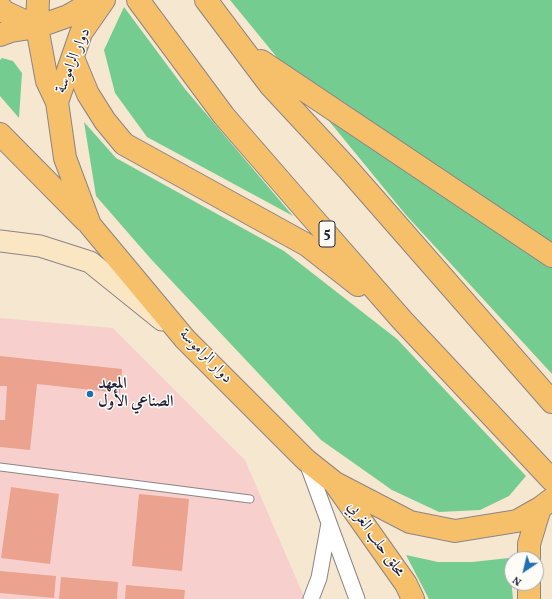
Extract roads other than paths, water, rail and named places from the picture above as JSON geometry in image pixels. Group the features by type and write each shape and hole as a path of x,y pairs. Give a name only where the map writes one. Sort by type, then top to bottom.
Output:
{"highway":[{"path":"38,0 37,26 47,81 57,102"},
{"path":"0,35 11,31 37,26 68,16 96,0"},
{"name":"دوار الراموسة","path":"104,0 82,33 57,102 65,158 90,225 185,339 306,460 335,483 410,522 455,531 517,521 546,503"},
{"path":"206,0 270,84 353,175 552,402"},
{"name":"5","path":"140,3 224,116 402,320 552,480"},
{"path":"0,8 5,12 37,26"},
{"path":"240,45 272,69 552,256"},
{"path":"73,58 88,94 105,120 124,144 307,245 402,320"},
{"path":"0,134 90,225"},
{"name":"محلق حلب الغربي","path":"335,483 406,584 413,599"},
{"path":"529,551 529,544 546,503"}],"street":[{"path":"0,241 40,246 90,262 185,339"},
{"path":"306,460 357,599"},
{"path":"311,599 319,578 328,523"}],"lane":[{"path":"0,467 250,499"}],"place":[{"name":"المعهد الصناعي الأول","path":"90,394"}]}
